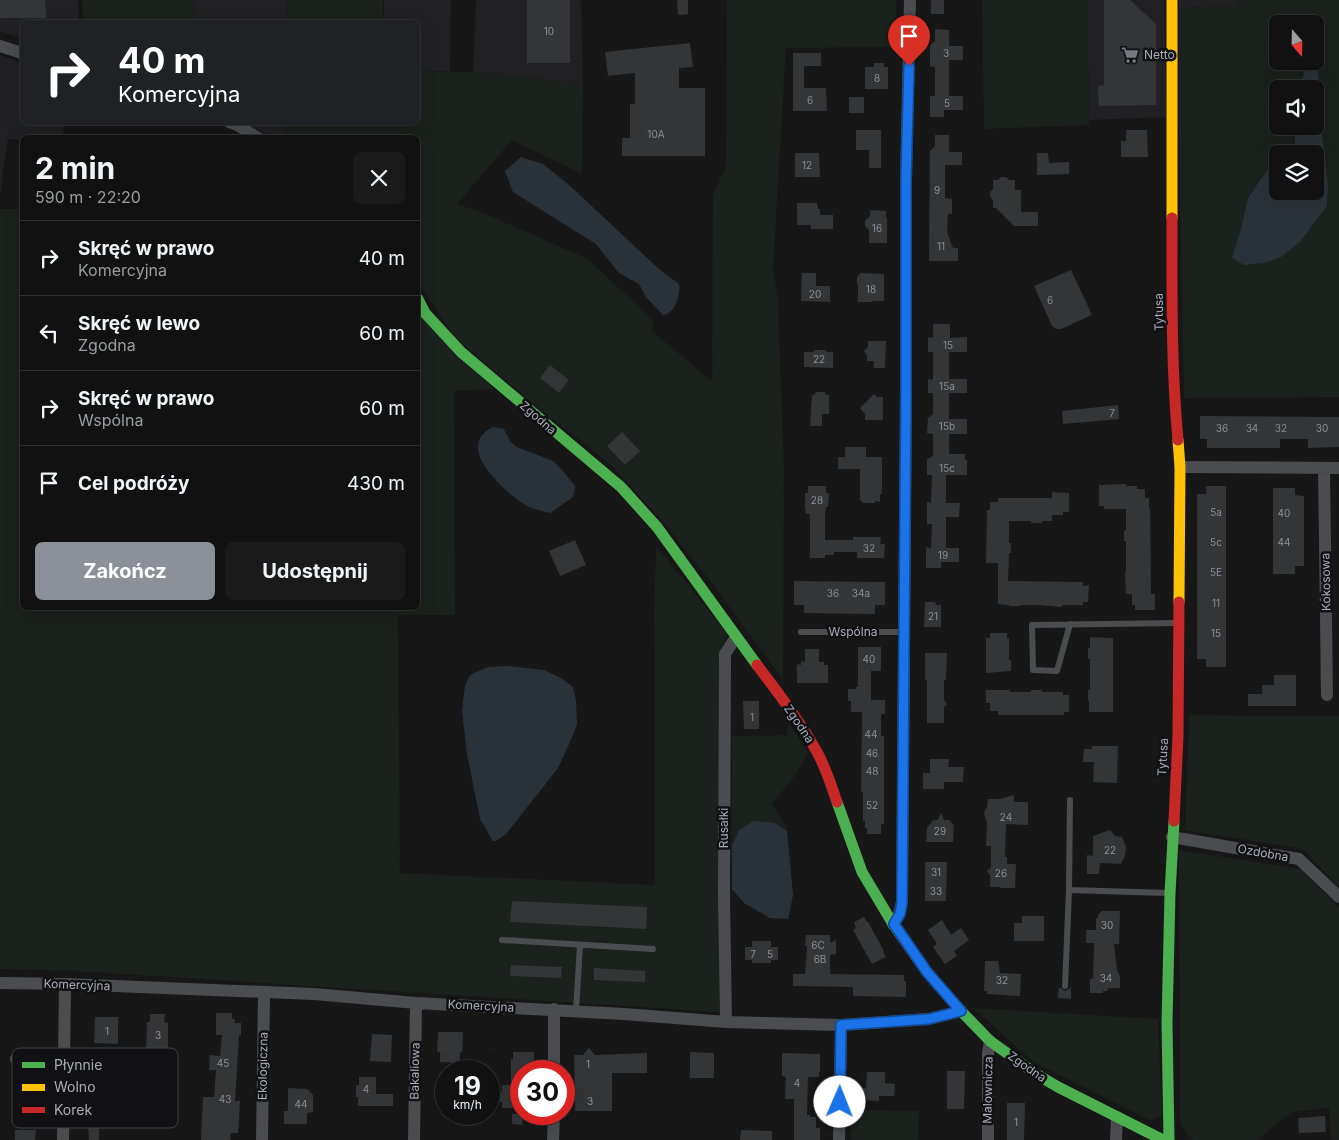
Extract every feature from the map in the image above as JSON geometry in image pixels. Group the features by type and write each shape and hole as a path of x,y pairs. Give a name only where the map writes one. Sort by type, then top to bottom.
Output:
{"street":[{"path":"894,924 900,914 902,902 906,179 910,0"},
{"name":"Tytusa","path":"1169,1140 1167,1023 1172,837 1178,736 1180,467 1174,401 1172,307 1172,0"},
{"path":"0,46 20,52"},
{"path":"237,125 253,135"},
{"name":"Zgodna","path":"420,302 426,313 461,352 621,486 657,528 798,721 817,752 828,776 862,872 894,924 927,972 961,1011 990,1041 1036,1074 1163,1140"},
{"path":"1180,467 1339,468"},
{"name":"Kokosowa","path":"1324,468 1326,695"},
{"name":"Rusałki","path":"726,1022 724,896 725,654 736,636"},
{"name":"Ozdobna","path":"1172,837 1299,859 1339,897"},
{"name":"Komercyjna","path":"0,983 314,994 726,1022 841,1025 929,1019 961,1011"},
{"path":"64,1048 65,984"},
{"name":"Ekologiczna","path":"262,1140 264,992"},
{"name":"Bakaliowa","path":"414,1140 416,1002"},
{"path":"554,1009 554,1060"},
{"path":"839,1140 841,1025"},
{"name":"Malownicza","path":"988,1140 988,1053 990,1041"},
{"path":"1116,1140 1118,1117"},
{"path":"553,1140 554,1125"}],"lane":[{"path":"1070,624 1057,671 1033,670 1032,625 1070,624 1179,623"},
{"name":"Wspólna","path":"801,632 904,632"},
{"path":"1065,986 1070,800"},
{"path":"1069,890 1170,893"},
{"path":"502,940 653,949"},
{"path":"576,1011 580,945"}],"shaded area":[{"path":"0,0 78,0 79,20 20,20 20,38 0,31"},
{"path":"82,0 196,0 195,20 83,20"},
{"path":"196,0 287,0 286,20 195,20"},
{"path":"287,0 383,0 383,20 286,20"},
{"path":"384,0 451,0 450,71 420,71 420,20 384,20"},
{"path":"476,0 581,0 583,84 473,72"},
{"path":"727,0 896,0 897,47 786,48 773,269 778,297 784,472 783,680 712,583 665,524 611,465 525,397 455,337 420,286 420,135 283,135 283,125 420,125 420,71 473,72 583,84 582,174 512,140 457,204 479,211 588,259 653,320 652,331 712,381 713,195 726,166"},
{"path":"982,0 1088,0 1089,125 984,129"},
{"path":"1087,0 1164,0 1166,117 1089,120"},
{"path":"1179,0 1235,0 1235,6 1179,8"},
{"path":"1235,0 1339,0 1339,397 1184,398 1179,129 1179,8 1235,6"},
{"path":"0,55 20,62 20,125 64,125 63,135 20,135 20,140 8,139 0,196"},
{"path":"1305,70 1318,70 1319,80 1302,80"},
{"path":"248,125 283,125 283,135 269,135"},
{"path":"1295,135 1322,135 1323,145 1295,145"},
{"path":"1324,152 1328,185 1327,206 1300,242 1281,257 1264,263 1244,265 1232,258 1248,198 1268,169 1269,200 1324,200"},
{"path":"521,157 543,164 568,184 659,269 679,284 678,299 671,311 663,315 646,297 639,284 619,273 596,244 513,192 505,171"},
{"path":"0,209 20,209 20,610 420,610 420,315 494,389 454,391 455,615 398,615 400,873 655,885 654,617 656,546 728,634 720,651 719,1012 74,971 0,969"},
{"path":"493,427 504,429 510,441 517,447 553,461 575,486 573,497 550,513 523,504 506,490 489,472 482,462 479,453 478,444 480,438"},
{"path":"508,666 544,670 561,678 573,687 577,724 558,768 506,834 493,841 480,819 467,754 462,711 465,686 470,675 488,667"},
{"path":"1189,715 1339,716 1339,888 1303,849 1185,830"},
{"path":"788,722 808,752 797,773 772,804 787,827 787,831 775,823 739,830 732,845 732,736 787,735"},
{"path":"754,821 775,823 787,831 793,895 788,919 770,918 744,903 732,889 732,845 739,830"},
{"path":"1179,850 1301,869 1339,908 1339,1140 1331,1140 1329,1108 1292,1112 1257,1140 1194,1140 1180,1124"},
{"path":"973,1008 1158,1019 1162,1116 1151,1121 1035,1063"},
{"path":"852,1110 919,1111 918,1140 851,1140"}],"building":[{"path":"0,0 45,0 46,18 0,18"},
{"path":"527,0 570,0 570,63 527,63"},
{"path":"677,0 688,0 688,14 678,15"},
{"path":"931,0 944,0 944,14 931,14"},
{"name":"Netto","path":"1104,0 1130,0 1156,24 1156,105 1099,106 1098,86 1104,85"},
{"path":"935,29 949,30 949,46 963,46 963,60 949,60 949,96 963,96 963,110 944,110 944,117 930,117 930,96 935,96 935,67 930,66 930,45 935,41"},
{"path":"690,43 693,67 679,68 679,88 705,88 705,156 622,156 622,138 630,138 630,104 635,104 635,73 608,76 605,52"},
{"path":"793,53 821,53 821,66 804,66 804,88 826,88 827,111 793,111"},
{"path":"874,63 884,63 884,67 888,67 888,89 865,89 865,67 874,67"},
{"path":"849,97 864,97 864,113 849,113"},
{"path":"856,130 881,130 881,168 869,168 869,150 856,150"},
{"path":"1126,130 1147,130 1148,157 1121,157 1121,141 1126,141"},
{"path":"935,135 949,135 949,152 962,152 962,165 945,165 945,198 952,199 952,214 948,214 947,232 953,248 958,248 958,261 929,261 930,151 935,146"},
{"path":"795,153 819,153 820,177 795,177"},
{"path":"1037,153 1048,153 1049,163 1069,162 1069,174 1037,175"},
{"path":"1001,177 1015,180 1015,190 1021,190 1021,212 1038,212 1038,226 1014,226 996,208 993,208 990,192 993,189 993,180 998,180"},
{"path":"797,203 817,203 820,215 833,215 833,229 811,229 811,225 797,225"},
{"path":"870,210 886,211 887,243 869,243 869,230 865,226 865,221 870,216"},
{"path":"1071,270 1092,315 1061,329 1056,329 1052,326 1034,286"},
{"path":"802,273 816,273 816,286 830,286 830,302 801,301"},
{"path":"861,273 884,274 884,301 858,302 857,277"},
{"path":"933,324 950,324 950,338 967,337 967,352 949,352 949,379 967,379 967,393 949,393 949,419 967,419 967,434 949,434 949,454 965,454 967,475 946,475 946,503 960,503 959,517 946,517 946,548 959,548 959,562 941,562 941,568 926,568 926,547 931,548 932,524 927,524 927,502 931,503 932,475 927,475 927,459 933,456 933,434 927,433 928,418 933,414 933,393 928,393 928,379 933,380 933,352 928,352 928,337 933,338"},
{"path":"868,341 886,341 885,368 874,368 874,361 867,361 867,355 864,351 868,347"},
{"path":"814,350 833,352 833,368 804,367 804,352 814,352"},
{"path":"550,365 569,380 559,393 540,378"},
{"path":"816,392 825,392 826,395 829,395 829,414 822,414 822,426 810,426 812,395"},
{"path":"874,394 877,397 883,397 883,420 865,420 865,414 860,408"},
{"path":"1118,405 1119,419 1063,424 1062,411"},
{"path":"1200,416 1339,417 1339,447 1308,448 1308,439 1280,439 1280,448 1207,448 1207,439 1200,439"},
{"path":"622,432 640,451 625,465 607,446"},
{"path":"845,447 866,447 866,457 882,457 882,494 880,494 880,502 862,503 860,501 860,469 838,469 838,457 845,457"},
{"path":"1126,484 1126,486 1137,486 1137,489 1145,489 1145,498 1149,498 1151,594 1155,594 1155,610 1135,610 1135,605 1132,605 1132,594 1126,594 1126,541 1124,541 1124,531 1126,530 1126,509 1104,509 1104,506 1099,506 1099,485"},
{"path":"808,486 826,486 826,493 829,493 828,507 826,507 825,514 825,540 881,537 880,544 885,544 884,558 857,558 857,552 834,552 834,555 825,555 825,558 810,558 810,514 806,514 805,507 805,493 808,493"},
{"path":"1206,486 1226,486 1226,667 1206,667 1206,659 1197,659 1197,494 1206,494"},
{"path":"1273,488 1295,488 1295,495 1304,496 1304,566 1295,566 1295,574 1273,574"},
{"path":"1052,492 1069,493 1069,512 1063,512 1063,515 1052,515 1052,521 1042,521 1042,523 1009,521 1011,553 1009,553 1008,581 1083,582 1083,586 1089,585 1088,602 1083,602 1083,605 1062,605 1062,607 998,604 998,563 986,563 987,510 990,510 990,502 998,502 998,498 1052,498"},
{"path":"575,540 586,565 560,576 549,551"},
{"path":"794,581 885,582 885,605 875,605 875,614 804,613 804,605 794,605"},
{"path":"925,602 935,602 936,605 941,605 941,627 924,627"},
{"path":"990,633 1007,633 1011,671 986,673 986,638 990,638"},
{"path":"1090,637 1113,638 1113,712 1089,712 1090,659 1088,659 1088,648 1090,648"},
{"path":"858,647 881,647 881,671 871,671 871,700 885,700 885,714 881,714 881,736 884,736 884,824 881,824 881,834 867,834 865,821 863,821 863,792 861,792 862,714 861,712 851,712 851,701 848,701 848,689 856,689 858,687"},
{"path":"805,649 819,649 819,662 824,662 824,665 828,665 828,683 797,683 797,664 801,665 801,661 805,662"},
{"path":"925,653 947,653 944,700 947,704 944,707 944,723 927,723"},
{"path":"1274,675 1296,675 1296,706 1248,706 1248,694 1262,694 1262,685 1274,685"},
{"path":"986,690 1063,692 1063,695 1069,695 1069,712 1064,712 1064,715 998,715 998,711 990,711 990,703 986,703"},
{"path":"743,701 759,701 759,729 744,729"},
{"path":"1092,746 1118,746 1117,783 1093,782 1094,762 1083,762 1084,749 1092,749"},
{"path":"930,759 949,759 948,767 964,767 963,782 944,782 944,789 923,789 923,773 930,773"},
{"path":"1014,795 1014,802 1028,802 1028,825 1006,824 1005,857 1007,857 1007,864 1016,864 1015,888 990,887 990,875 987,871 991,867 991,846 986,846 987,822 984,814 985,809 987,808 988,799 999,799"},
{"path":"941,813 944,820 949,820 954,825 953,842 926,842 927,828 933,820 938,820"},
{"path":"1110,830 1115,836 1122,837 1126,847 1125,856 1121,864 1100,863 1099,874 1087,874 1087,855 1093,856 1093,836"},
{"path":"925,862 947,862 946,901 925,901"},
{"path":"512,901 647,907 646,929 510,922"},
{"path":"1102,911 1120,911 1119,944 1114,944 1120,988 1108,988 1103,993 1090,993 1090,979 1093,979 1094,943 1086,943 1086,930 1096,930 1096,918 1098,919 1098,915"},
{"path":"1022,916 1044,916 1044,941 1014,941 1014,923 1022,923"},
{"path":"864,917 886,957 872,964 853,930 856,928 854,922"},
{"path":"942,920 951,935 961,928 969,940 954,951 957,956 945,964 933,947 937,944 928,930"},
{"path":"806,935 830,935 830,943 836,940 836,954 830,955 830,974 904,975 906,997 853,996 853,987 793,986 793,974 805,974"},
{"path":"752,941 771,941 771,947 778,947 778,960 771,960 771,963 752,963 752,960 745,960 745,947 752,947"},
{"path":"985,961 998,961 1000,973 1021,974 1020,996 987,994 987,991 984,991"},
{"path":"511,965 562,967 561,978 510,976"},
{"path":"594,968 645,971 645,982 594,980"},
{"path":"1059,987 1065,991 1071,987 1071,999 1058,998"},
{"path":"216,1013 232,1013 232,1019 235,1019 235,1023 241,1023 235,1101 240,1101 238,1133 231,1133 230,1140 201,1140 203,1097 214,1097 216,1070 209,1070 210,1055 220,1056 222,1035 216,1035"},
{"path":"150,1014 165,1014 164,1022 168,1023 168,1048 146,1048 147,1022 150,1022"},
{"path":"95,1017 118,1017 118,1044 94,1043"},
{"path":"438,1032 463,1032 460,1060 440,1060 440,1052 437,1052"},
{"path":"372,1034 392,1035 391,1062 370,1061"},
{"path":"589,1048 595,1055 647,1053 647,1073 612,1073 612,1111 575,1111 574,1055 583,1055"},
{"path":"513,1052 534,1052 534,1060 511,1060 513,1059"},
{"path":"690,1052 714,1053 714,1078 690,1078"},
{"path":"782,1053 820,1054 819,1077 808,1077 807,1115 816,1117 816,1128 820,1128 820,1140 794,1140 794,1099 785,1099 786,1077 782,1076"},
{"path":"947,1071 965,1071 964,1109 947,1109"},
{"path":"867,1072 885,1072 885,1083 895,1084 894,1096 879,1096 879,1101 862,1100 862,1088 866,1088"},
{"path":"359,1077 376,1077 376,1094 393,1094 393,1106 358,1106 356,1085 359,1085"},
{"path":"502,1085 510,1085 510,1108 502,1108 500,1092 502,1092"},
{"path":"288,1088 307,1089 313,1095 313,1112 307,1113 307,1124 284,1124 284,1111 288,1111"},
{"path":"1007,1103 1025,1103 1024,1140 1007,1140"},
{"path":"1325,1116 1326,1132 1299,1133 1298,1118"},
{"path":"88,1128 99,1128 99,1140 89,1140"},
{"path":"15,1130 36,1130 35,1140 15,1140"},
{"path":"741,1130 772,1131 772,1140 740,1140"}],"traffic: fast":[{"path":"420,303 425,313 461,352 621,487 657,527 757,665"},
{"path":"837,802 862,872 893,924 927,972 961,1011 990,1041 1036,1074 1163,1140"},
{"path":"1169,1140 1167,1023 1170,893 1174,821"}],"traffic: slow":[{"path":"1172,0 1172,218"},
{"path":"1178,440 1180,467 1179,602"}],"traffic: jam":[{"path":"1172,218 1173,357 1178,440"},
{"path":"1174,821 1178,736 1179,602"},
{"path":"757,665 788,707 817,752 837,802"}],"place":[{"name":"Netto","path":"1130,55"}],"route":[{"path":"840,1102 841,1025 929,1019 961,1011 927,972 894,924 900,914 902,902 906,179 909,66"}]}
